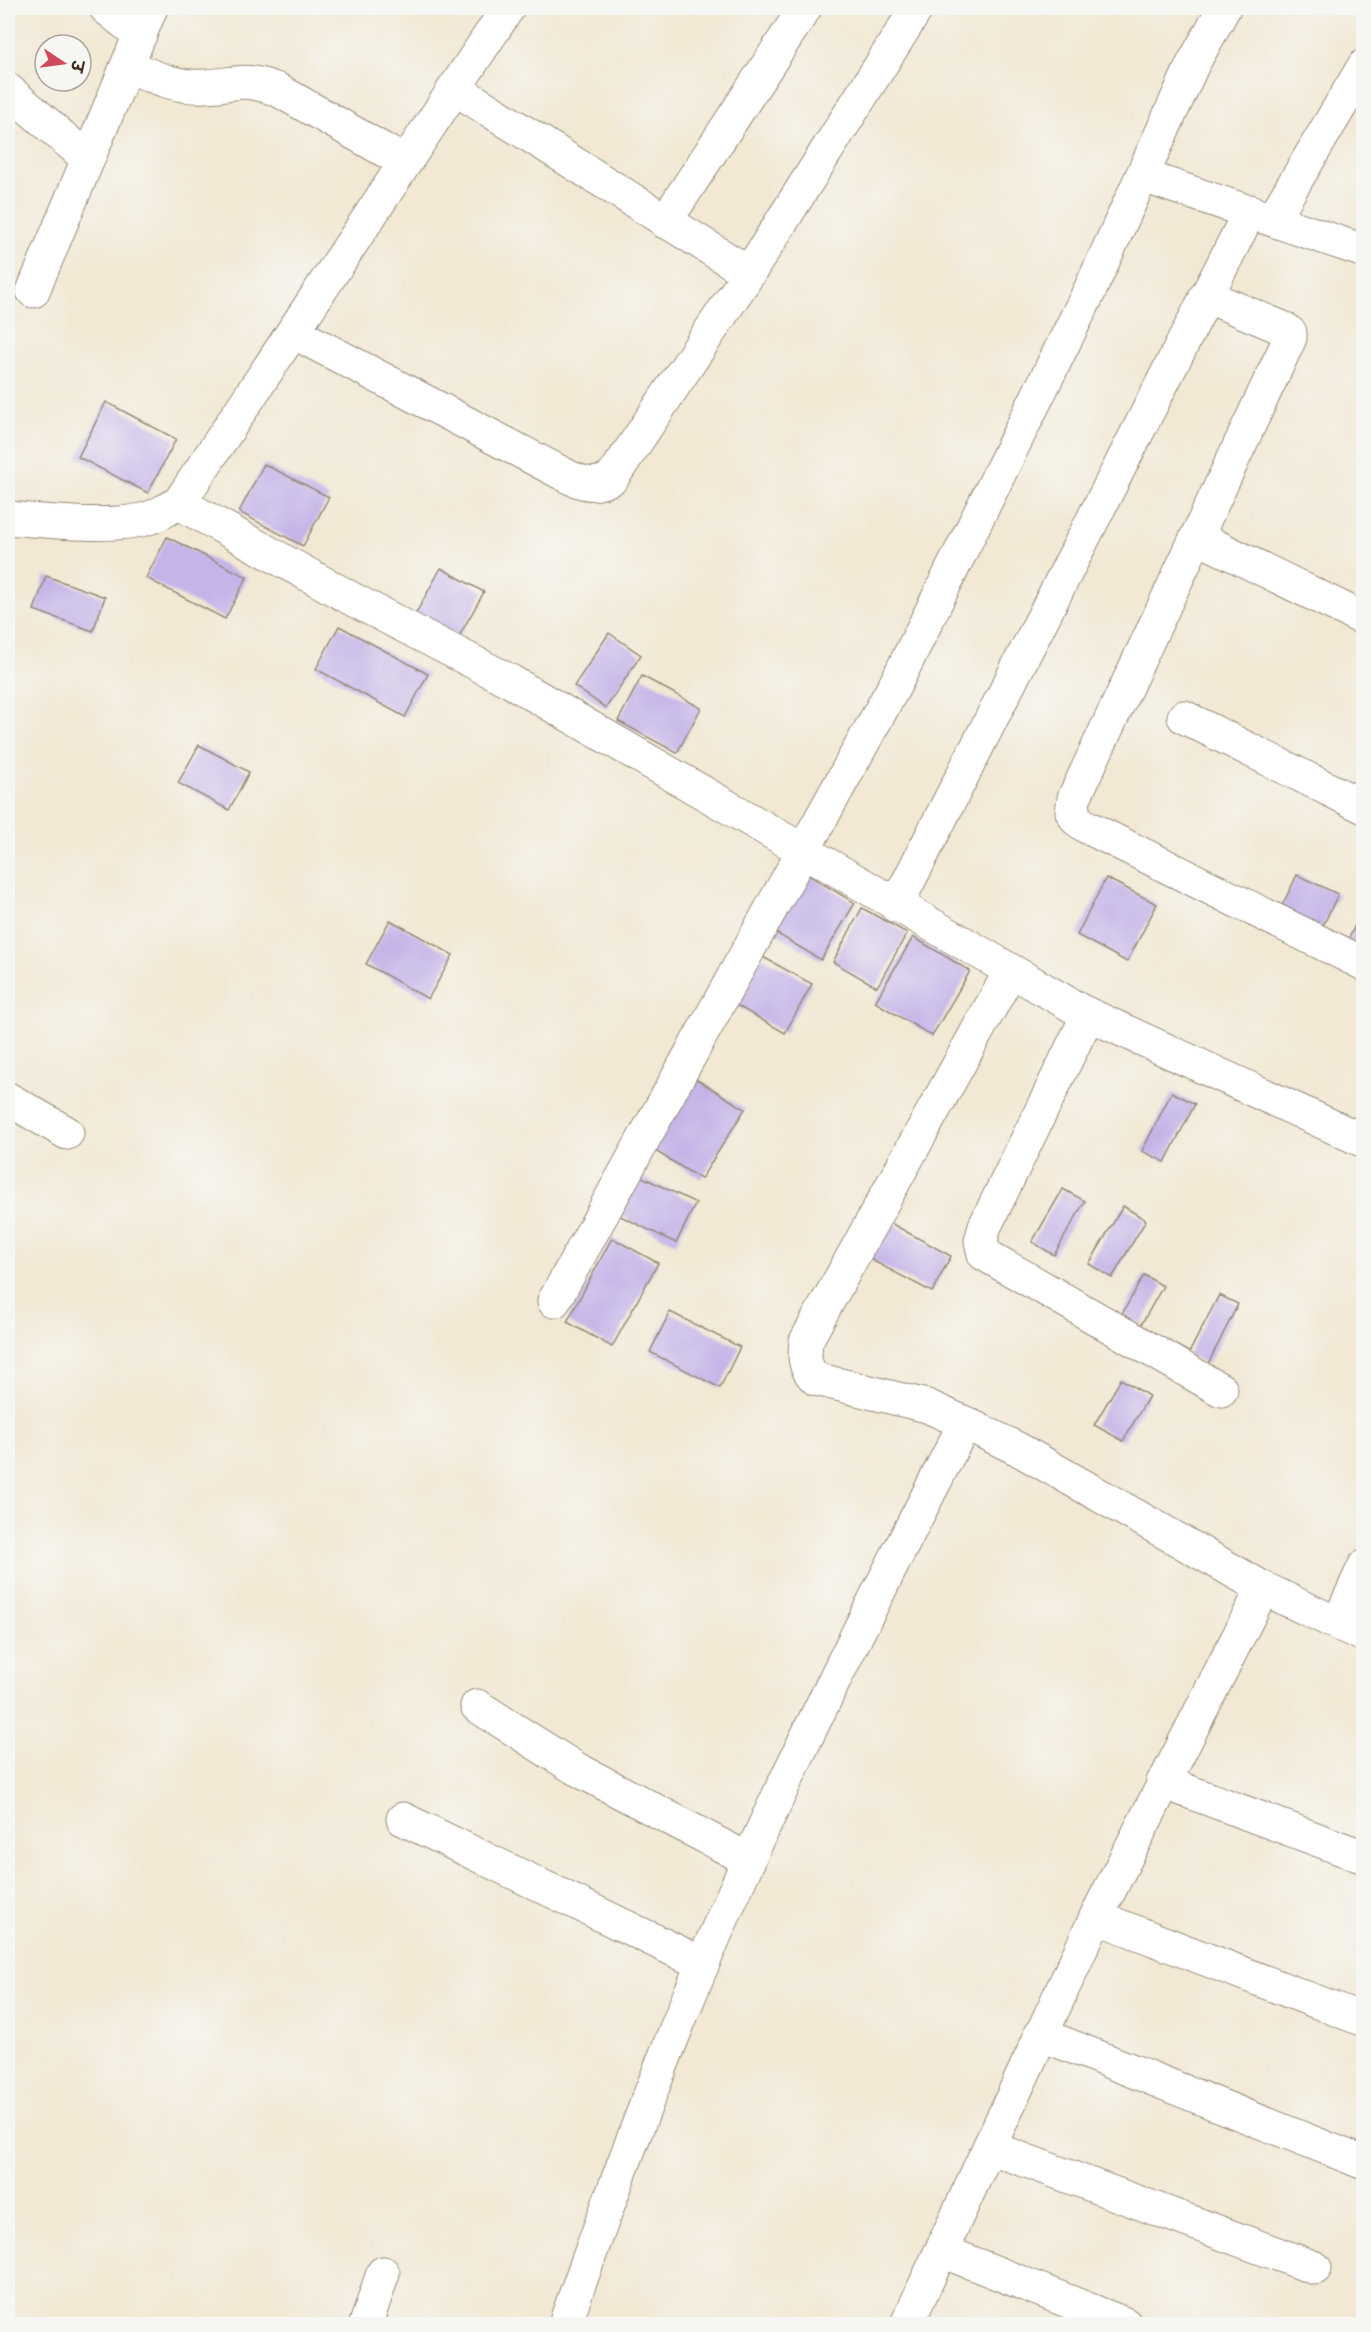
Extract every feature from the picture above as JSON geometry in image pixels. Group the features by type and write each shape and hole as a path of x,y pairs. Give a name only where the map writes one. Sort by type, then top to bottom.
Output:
{"street":[{"path":"33,291 145,21 106,8"},
{"path":"8,518 80,523 117,522 152,517 179,503 508,8"},
{"path":"665,222 805,8"},
{"path":"293,332 572,478 588,485 601,484 612,478 750,273 917,8"},
{"path":"554,1301 896,683 1089,292 1193,64 1224,8"},
{"path":"127,66 167,82 184,86 205,87 236,80 259,82 278,90 405,162"},
{"path":"896,906 1206,296 1364,66"},
{"path":"454,88 665,222 750,273"},
{"path":"8,90 88,159"},
{"path":"1143,177 1364,251"},
{"path":"1206,296 1285,329 1290,333 1290,338 1074,798 1072,812 1077,820 1087,827 1364,964"},
{"path":"179,503 351,599 510,681 1088,1015 1364,1141"},
{"path":"1197,537 1364,619"},
{"path":"1184,717 1364,807"},
{"path":"1010,972 806,1341 804,1354 806,1370 816,1379 927,1406 965,1423 1018,1449 1263,1588 1351,1630 1364,1567"},
{"path":"1088,1015 985,1226 981,1241 984,1254 1221,1390"},
{"path":"8,1099 67,1134"},
{"path":"565,2325 616,2181 703,1964 749,1860 825,1696 965,1423"},
{"path":"907,2325 1096,1917 1263,1588"},
{"path":"477,1706 575,1768 749,1860"},
{"path":"1163,1782 1364,1857"},
{"path":"403,1819 703,1964"},
{"path":"1096,1917 1364,2020"},
{"path":"1040,2034 1364,2163"},
{"path":"989,2146 1315,2268"},
{"path":"942,2251 1125,2325"},
{"path":"366,2325 383,2273"}],"building":[{"path":"106,402 176,439 148,493 78,457"},
{"path":"264,464 329,497 303,546 239,512"},
{"path":"167,537 247,577 225,619 146,578"},
{"path":"441,568 484,592 458,638 415,615"},
{"path":"46,576 105,597 93,631 34,610"},
{"path":"339,626 428,674 405,717 316,669"},
{"path":"609,633 641,655 606,708 574,686"},
{"path":"642,676 701,708 677,753 618,721"},
{"path":"199,745 249,772 229,810 178,783"},
{"path":"805,873 855,903 821,960 771,930"},
{"path":"1297,875 1338,894 1321,930 1280,910"},
{"path":"1106,878 1157,904 1127,962 1077,935"},
{"path":"1364,907 1364,947 1348,940"},
{"path":"862,908 907,933 877,987 833,962"},
{"path":"390,920 453,955 428,999 366,964"},
{"path":"913,937 970,971 932,1036 875,1002"},
{"path":"761,956 812,984 785,1033 734,1004"},
{"path":"696,1079 745,1109 701,1179 652,1149"},
{"path":"1172,1092 1195,1104 1165,1162 1142,1151"},
{"path":"636,1174 696,1203 676,1243 618,1215"},
{"path":"1063,1189 1085,1201 1054,1255 1032,1242"},
{"path":"1123,1206 1146,1220 1112,1278 1089,1264"},
{"path":"883,1219 951,1256 932,1292 864,1256"},
{"path":"612,1238 658,1263 612,1347 567,1322"},
{"path":"1144,1275 1163,1286 1141,1325 1122,1314"},
{"path":"1219,1295 1238,1304 1208,1364 1188,1355"},
{"path":"670,1312 740,1347 720,1388 650,1352"},
{"path":"1121,1379 1149,1396 1123,1441 1094,1425"}]}
